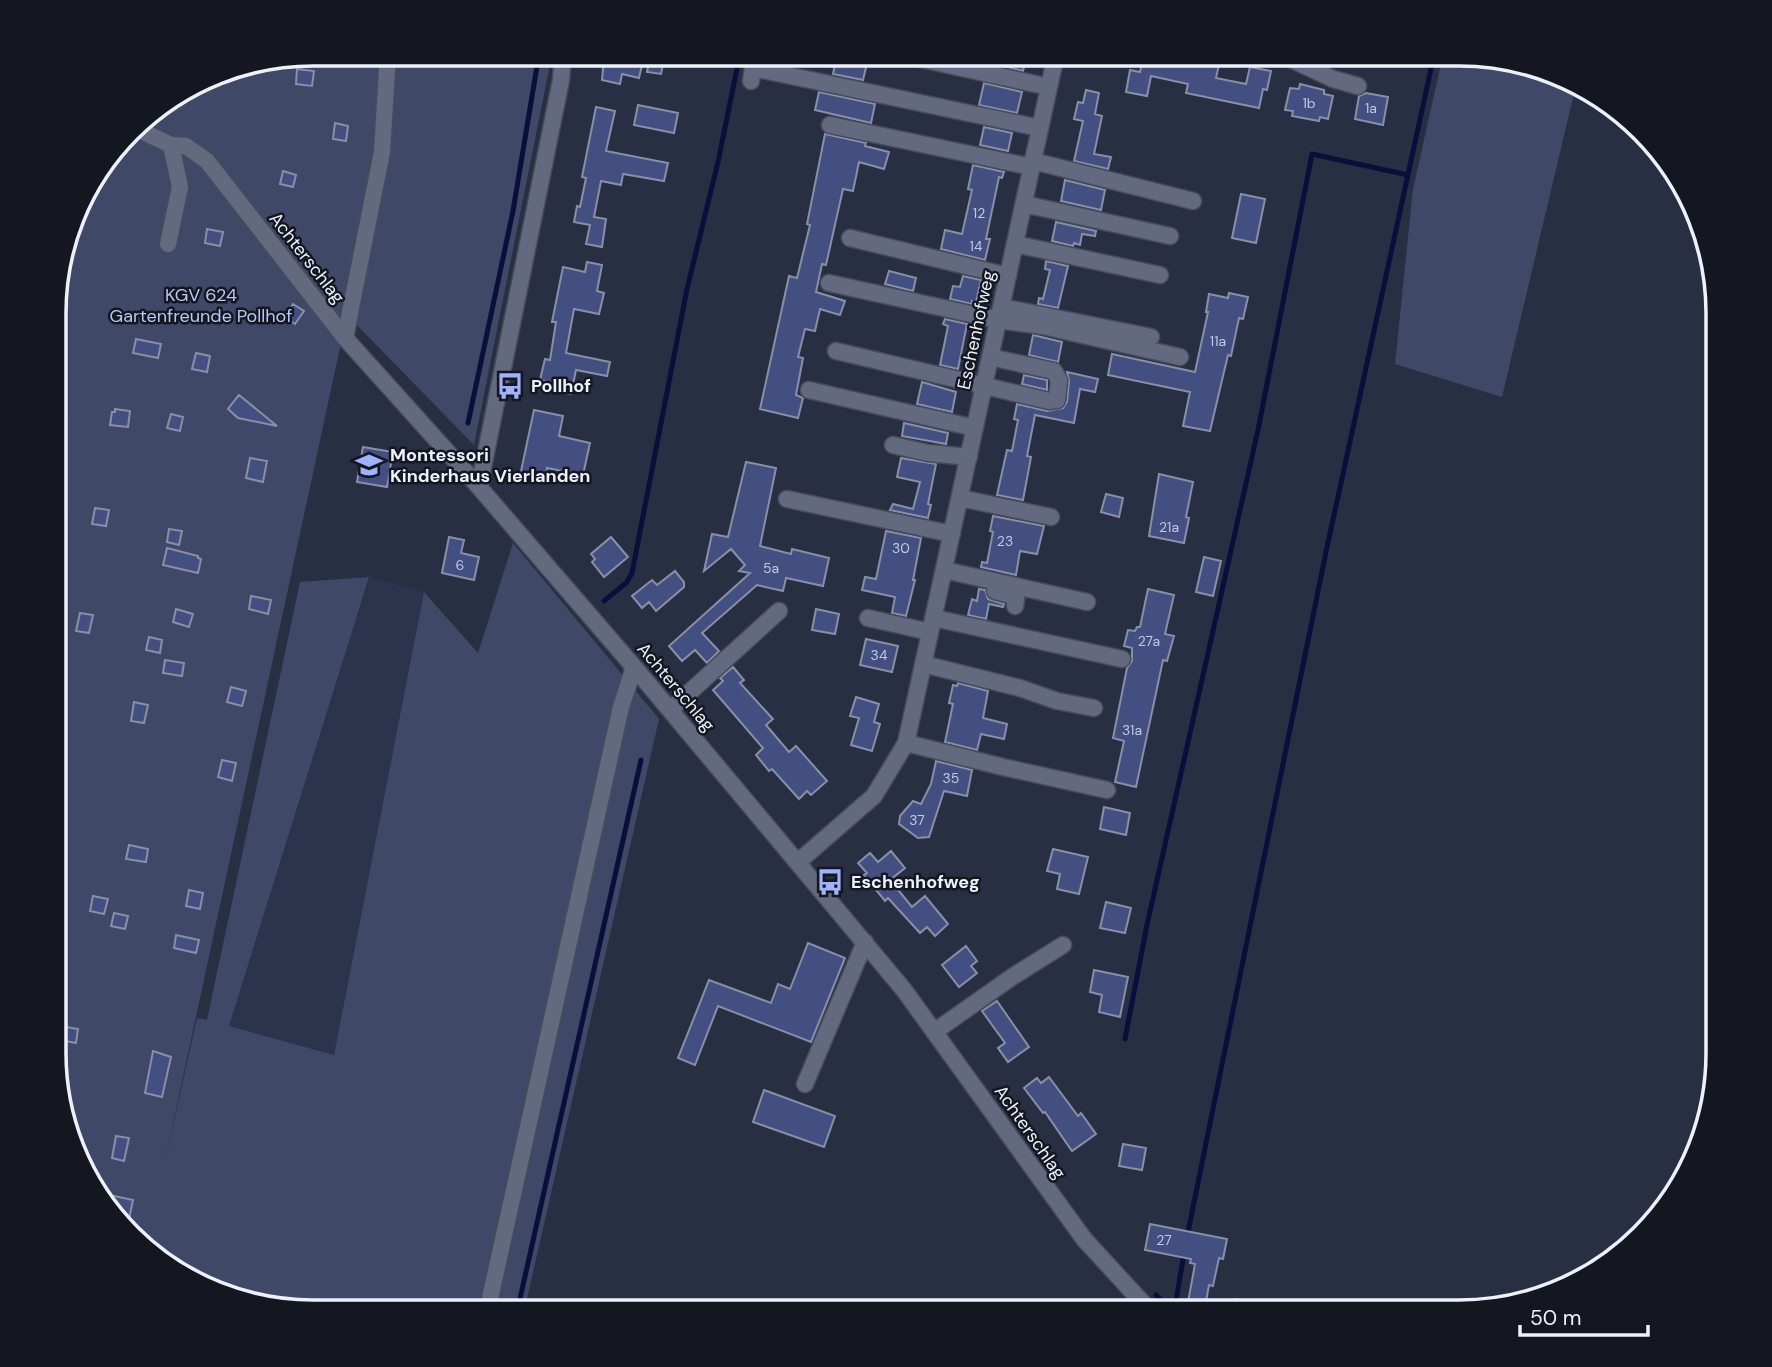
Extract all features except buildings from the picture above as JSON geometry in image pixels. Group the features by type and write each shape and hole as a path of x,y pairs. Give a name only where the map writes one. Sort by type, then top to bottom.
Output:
{"street":[{"path":"345,338 382,152 387,66"},
{"path":"479,487 562,66"},
{"path":"955,67 1049,87"},
{"name":"Eschenhofweg","path":"798,862 874,796 906,743 1053,67"},
{"path":"1307,67 1333,79 1358,86"},
{"path":"751,81 753,68 1040,128"},
{"path":"830,125 1032,164 1193,201"},
{"name":"Achterschlag","path":"146,133 171,145 186,146 207,161 345,338 479,487 634,667 865,942 904,990 1084,1239 1140,1300"},
{"path":"168,244 180,187 171,145"},
{"path":"1024,204 1170,236"},
{"path":"850,238 1008,276"},
{"path":"1015,244 1160,275"},
{"path":"828,283 1000,314 1151,337"},
{"path":"1000,314 1180,357"},
{"path":"836,351 1049,401 1057,400 1059,380 1054,371 990,357"},
{"path":"810,390 975,428"},
{"path":"893,445 928,453 969,457"},
{"path":"960,498 1051,517"},
{"path":"787,499 952,534"},
{"path":"943,575 1087,602"},
{"path":"943,575 1014,596 1015,606"},
{"path":"670,710 779,611"},
{"path":"869,618 932,625 1122,659"},
{"path":"923,664 1020,688 1056,701 1094,708"},
{"path":"489,1300 621,707 634,667"},
{"path":"906,743 1003,768 1107,790"},
{"path":"805,1084 865,942"},
{"path":"934,1032 1063,945"}],"shaded area":[{"path":"369,577 424,592 334,1055 229,1027"}],"green space":[{"name":"KGV 624 Gartenfreunde Pollhof","path":"313,66 550,66 474,445 347,315 163,1170 197,1018 207,1020 300,582 369,577 229,1026 334,1055 424,592 478,653 513,543 659,719 527,1300 297,1300 265,1296 204,1275 176,1259 139,1228 108,1191 85,1148 71,1102 67,1070 66,313 71,265 85,219 108,176 151,128 176,108 204,92 265,71"},
{"path":"1440,67 1507,71 1553,85 1574,95 1502,397 1395,364 1413,189"}],"waterway":[{"path":"468,423 513,211 537,66"},
{"path":"604,601 627,582 632,573 687,289 718,162 737,66"},
{"path":"1187,1237 1326,552 1431,67"},
{"path":"1125,1039 1147,925 1258,430 1312,154 1408,175"},
{"path":"520,1300 641,760"},
{"path":"1176,1300 1184,1253"},
{"path":"1156,1295 1161,1300"}],"place":[{"name":"Pollhof","path":"510,386"},
{"name":"Montessori Kinderhaus Vierlanden","path":"369,465"},
{"name":"Eschenhofweg","path":"830,882"}]}
